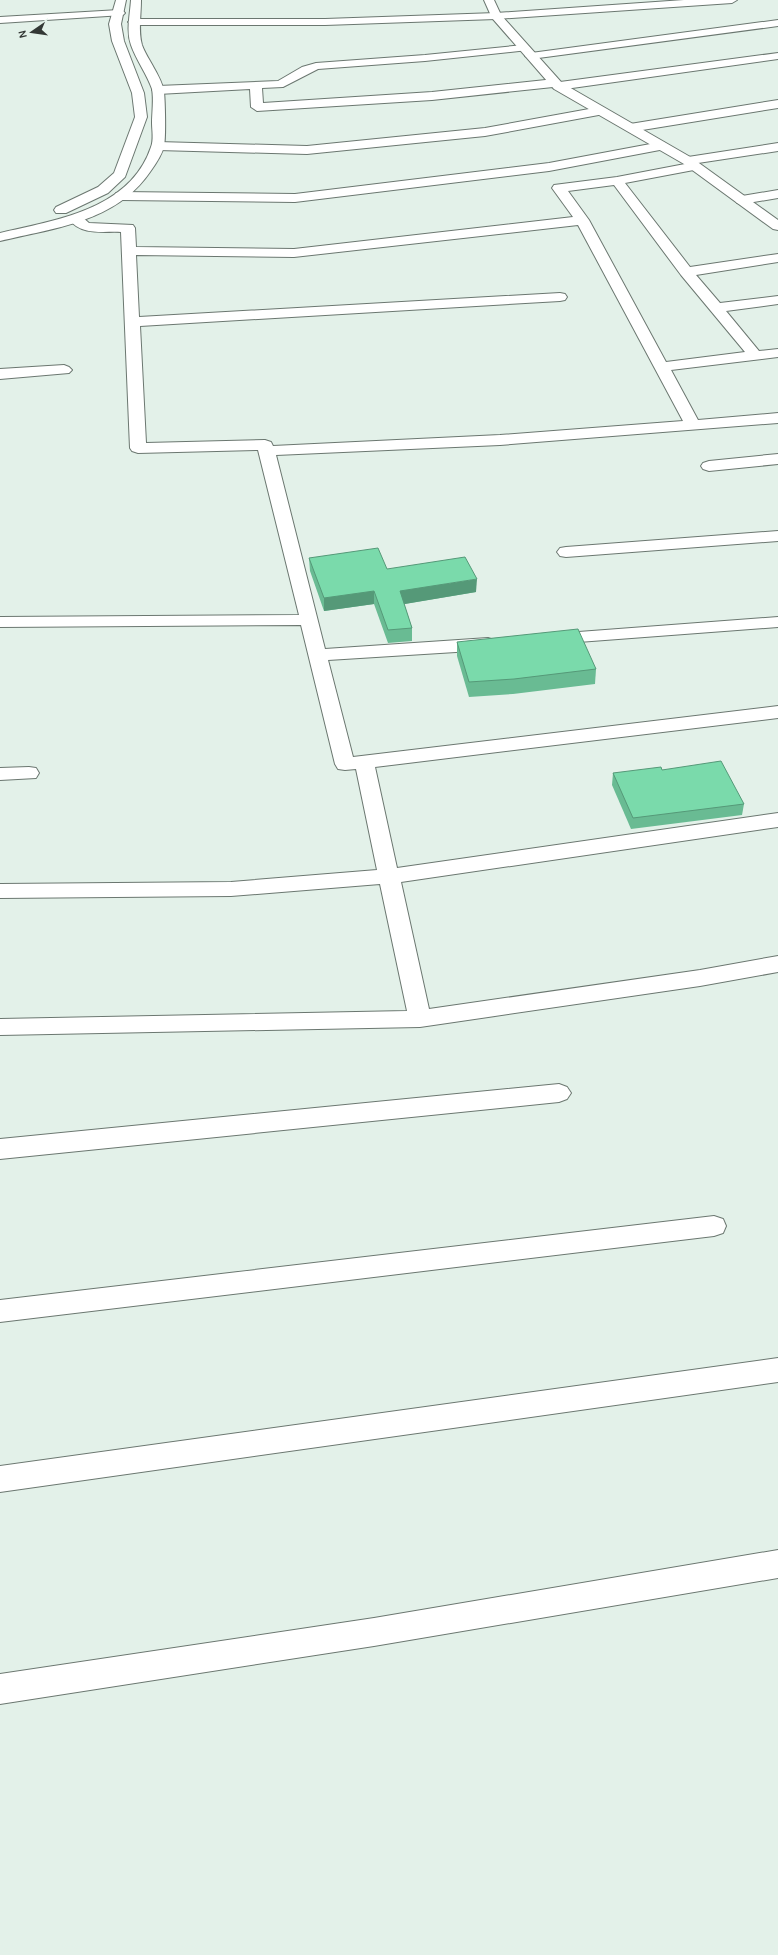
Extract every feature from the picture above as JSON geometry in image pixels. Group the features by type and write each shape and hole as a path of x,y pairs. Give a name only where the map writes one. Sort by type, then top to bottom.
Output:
{"street":[{"path":"0,226 43,217 72,206 103,190 120,174 141,117 138,93 118,42 115,24 119,13 120,0"},
{"path":"0,237 76,219 106,206 121,196 138,180 158,146 158,90 134,34 136,0"},
{"path":"490,0 496,16 556,84 691,164 776,223"},
{"path":"134,22 325,22 496,16 732,0"},
{"path":"0,20 119,13"},
{"path":"158,90 256,86 290,81 306,68 316,66 528,52 778,23"},
{"path":"256,86 257,107 432,96 556,84 778,56"},
{"path":"630,128 778,104"},
{"path":"158,146 307,150 485,132 600,111"},
{"path":"121,196 295,198 542,168 661,146"},
{"path":"693,425 582,220 559,188 617,181 691,164 778,147"},
{"path":"617,181 686,272 718,308 755,355"},
{"path":"742,200 778,194"},
{"path":"76,219 86,227 128,228 138,448 265,445 268,451 344,764 778,712"},
{"path":"129,251 193,251 256,254 294,252 582,220"},
{"path":"686,272 778,258"},
{"path":"132,322 560,297"},
{"path":"718,308 778,300"},
{"path":"661,367 778,353"},
{"path":"0,374 64,370"},
{"path":"268,451 500,440 778,418"},
{"path":"709,466 778,459"},
{"path":"566,552 778,536"},
{"path":"0,622 309,620"},
{"path":"538,640 778,622"},
{"path":"318,655 506,642"},
{"path":"364,762 420,1019"},
{"path":"0,774 29,773"},
{"path":"0,891 232,890 389,876 778,820"},
{"path":"0,1027 420,1019 692,979 778,964"},
{"path":"0,1149 559,1093"},
{"path":"0,1311 714,1226"},
{"path":"0,1479 778,1370"},
{"path":"0,1689 374,1632 778,1564"}],"building":[{"path":"378,548 387,569 465,557 477,579 400,591 412,628 388,630 374,591 324,598 309,558"},
{"path":"578,629 596,669 514,679 469,682 457,642"},
{"path":"721,761 744,804 633,818 613,773 661,767 662,770"}]}
